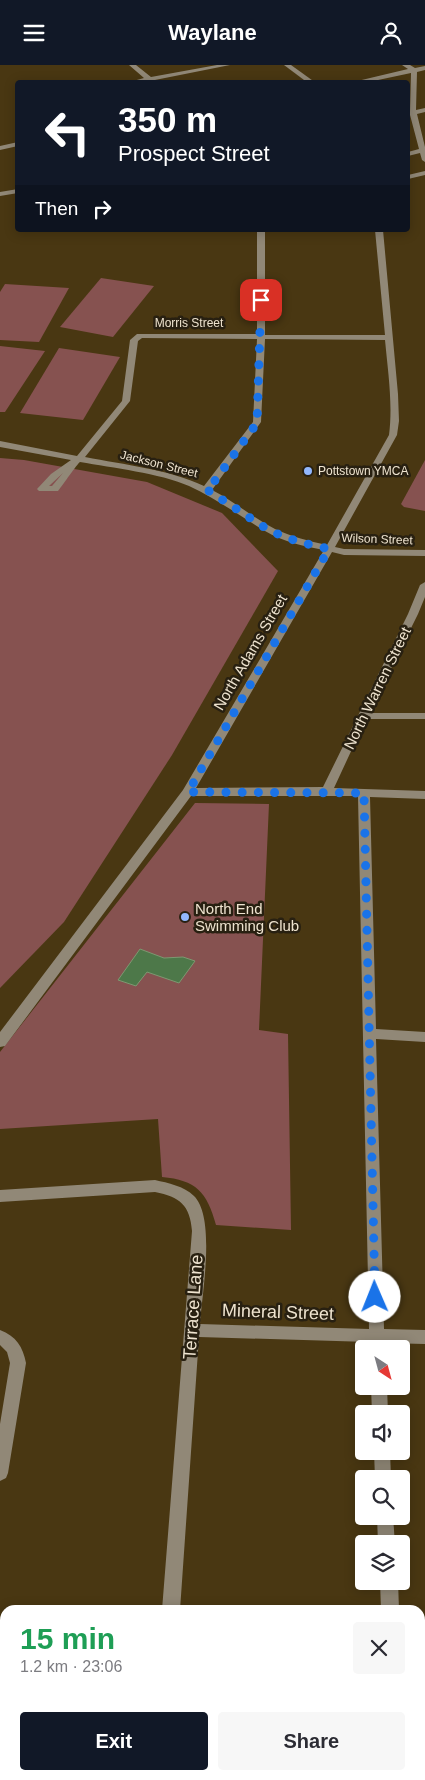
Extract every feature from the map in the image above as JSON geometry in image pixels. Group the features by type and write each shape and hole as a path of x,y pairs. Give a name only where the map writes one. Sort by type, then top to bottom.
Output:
{"street":[{"path":"132,65 150,80"},
{"path":"156,80 227,65"},
{"path":"287,65 309,80"},
{"path":"405,65 414,70"},
{"path":"366,80 425,68"},
{"path":"414,70 410,113 424,151 425,160"},
{"path":"410,113 425,110"},
{"path":"0,148 15,145"},
{"path":"410,154 424,151"},
{"path":"410,177 425,173"},
{"path":"0,195 15,192"},
{"path":"206,489 211,486 257,423 261,336 262,232"},
{"name":"North Adams Street","path":"0,1042 188,792 393,435 395,421 394,402 378,232"},
{"name":"Morris Street","path":"76,461 126,401 134,341 140,336 388,338"},
{"name":"Jackson Street","path":"0,444 76,461 162,475 206,489 270,531 299,542 329,549"},
{"name":"Wilson Street","path":"329,549 344,552 425,553"},
{"name":"North Warren Street","path":"328,791 425,585"},
{"path":"413,614 425,615"},
{"path":"362,716 425,716"},
{"path":"188,792 328,791 425,795"},
{"path":"364,793 376,1340"},
{"path":"370,1034 425,1037"},
{"name":"Terrace Lane","path":"0,1196 149,1186 168,1188 179,1192 189,1200 199,1219 171,1605"},
{"name":"Mineral Street","path":"190,1330 355,1341"},
{"path":"0,1337 12,1345 18,1363 0,1473"},
{"name":"Mineral Street","path":"396,1340 425,1337"},
{"path":"389,1590 390,1605"}],"shaded area":[{"path":"101,278 154,286 113,337 60,327"},
{"path":"5,284 69,288 39,342 0,340 0,292"},
{"path":"0,346 45,351 5,412 0,412"},
{"path":"59,348 120,357 83,420 20,413"},
{"path":"0,458 24,460 147,482 222,513 278,571 172,755 64,922 0,988"},
{"path":"425,460 425,511 404,507 401,504"},
{"name":"North End Swimming Club","path":"195,803 269,804 259,1030 288,1034 291,1230 216,1225 209,1204 198,1190 184,1181 162,1177 158,1119 0,1129 0,1052"},
{"path":"140,949 164,958 183,957 195,961 179,983 147,972 136,986 118,980"}],"place":[{"name":"Pottstown YMCA","path":"308,471"},
{"name":"North End Swimming Club","path":"185,917"}],"route":[{"path":"261,300 257,423 211,486 206,489 224,499 270,531 299,542 329,549 188,792 328,791 364,793 375,1297"}]}
